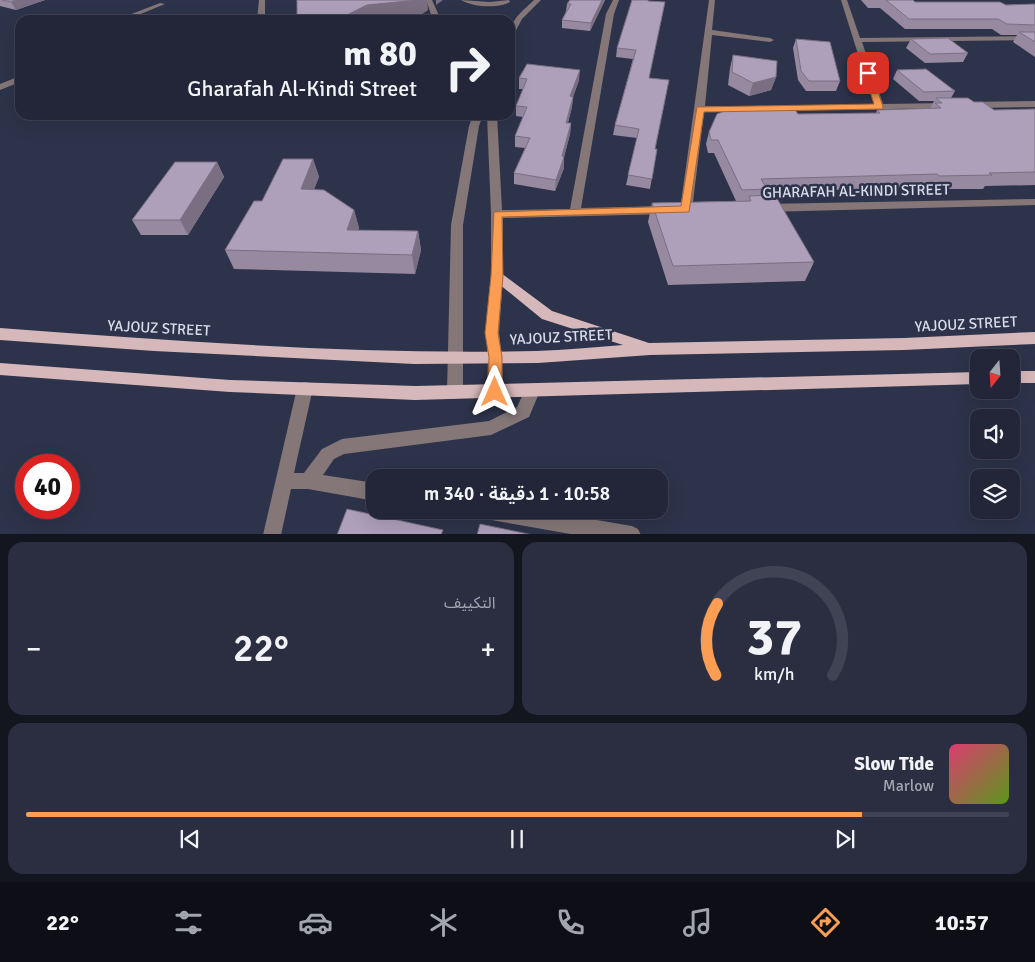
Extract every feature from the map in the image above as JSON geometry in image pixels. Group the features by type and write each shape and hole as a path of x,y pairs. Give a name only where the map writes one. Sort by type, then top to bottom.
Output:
{"main road":[{"path":"497,276 538,310 547,315 650,349"},
{"name":"YAJOUZ STREET","path":"0,334 154,345 414,358 538,357 650,349 904,344 1035,338"},
{"path":"0,368 112,378 415,393 970,378"},
{"path":"1020,377 1035,377"}],"street":[{"path":"261,15 262,0"},
{"path":"429,0 435,15"},
{"path":"464,0 496,5 506,2 506,0"},
{"path":"515,25 519,18 538,0"},
{"path":"575,212 610,14 616,0"},
{"path":"497,214 691,210 712,0"},
{"path":"844,0 879,107"},
{"path":"133,15 162,4"},
{"path":"708,32 770,40"},
{"path":"857,40 1035,38"},
{"path":"2,85 15,80"},
{"path":"700,109 1035,104"},
{"path":"455,392 457,226 476,120"},
{"path":"492,120 497,214 497,276 492,333 495,357 495,392"},
{"name":"GHARAFAH AL-KINDI STREET","path":"756,208 1035,202"},
{"path":"272,534 305,388"},
{"path":"308,480 328,454 342,447 491,428 523,412 532,391"},
{"path":"285,481 308,480 366,490"},
{"path":"541,519 632,534"}],"building":[{"path":"297,0 418,0 367,5 347,15 297,15"},
{"path":"570,0 602,0 591,23 562,20 571,4 567,4"},
{"path":"632,0 665,2 649,78 669,80 655,149 657,149 652,179 628,175 639,129 615,125 636,50 617,48"},
{"path":"886,0 1000,2 1006,5 1035,4 1035,25 1007,24 998,19 909,19"},
{"path":"1019,32 1035,32 1035,42"},
{"path":"948,38 968,53 930,54 911,39"},
{"path":"796,39 830,42 840,81 809,81 801,71"},
{"path":"733,55 777,61 776,77 753,83 732,72"},
{"path":"527,64 580,70 570,96 573,97 566,123 571,123 562,156 564,157 556,180 514,173 530,138 515,136 527,107 516,106 527,79 519,78"},
{"path":"926,69 955,91 924,92 897,70"},
{"path":"936,98 968,98 974,102 983,102 994,110 1035,109 1035,172 989,173 992,175 939,176 937,174 761,179 767,189 742,190 718,140 711,140 709,132 717,114 730,109 793,107 798,114 880,113 877,110 941,108 935,103 942,103"},
{"path":"283,159 313,159 301,189 324,190 354,210 347,230 418,231 412,255 225,250 254,201 262,201"},
{"path":"175,162 217,162 180,220 132,220"},
{"path":"775,195 814,262 673,266 652,203 751,201 749,196"},
{"path":"347,509 366,513 366,519 393,519 443,530 441,534 337,534"},
{"path":"480,524 528,534 477,534"}],"route":[{"path":"495,392 495,357 492,333 497,276 497,214 686,210 700,109 879,107 868,73"}]}
